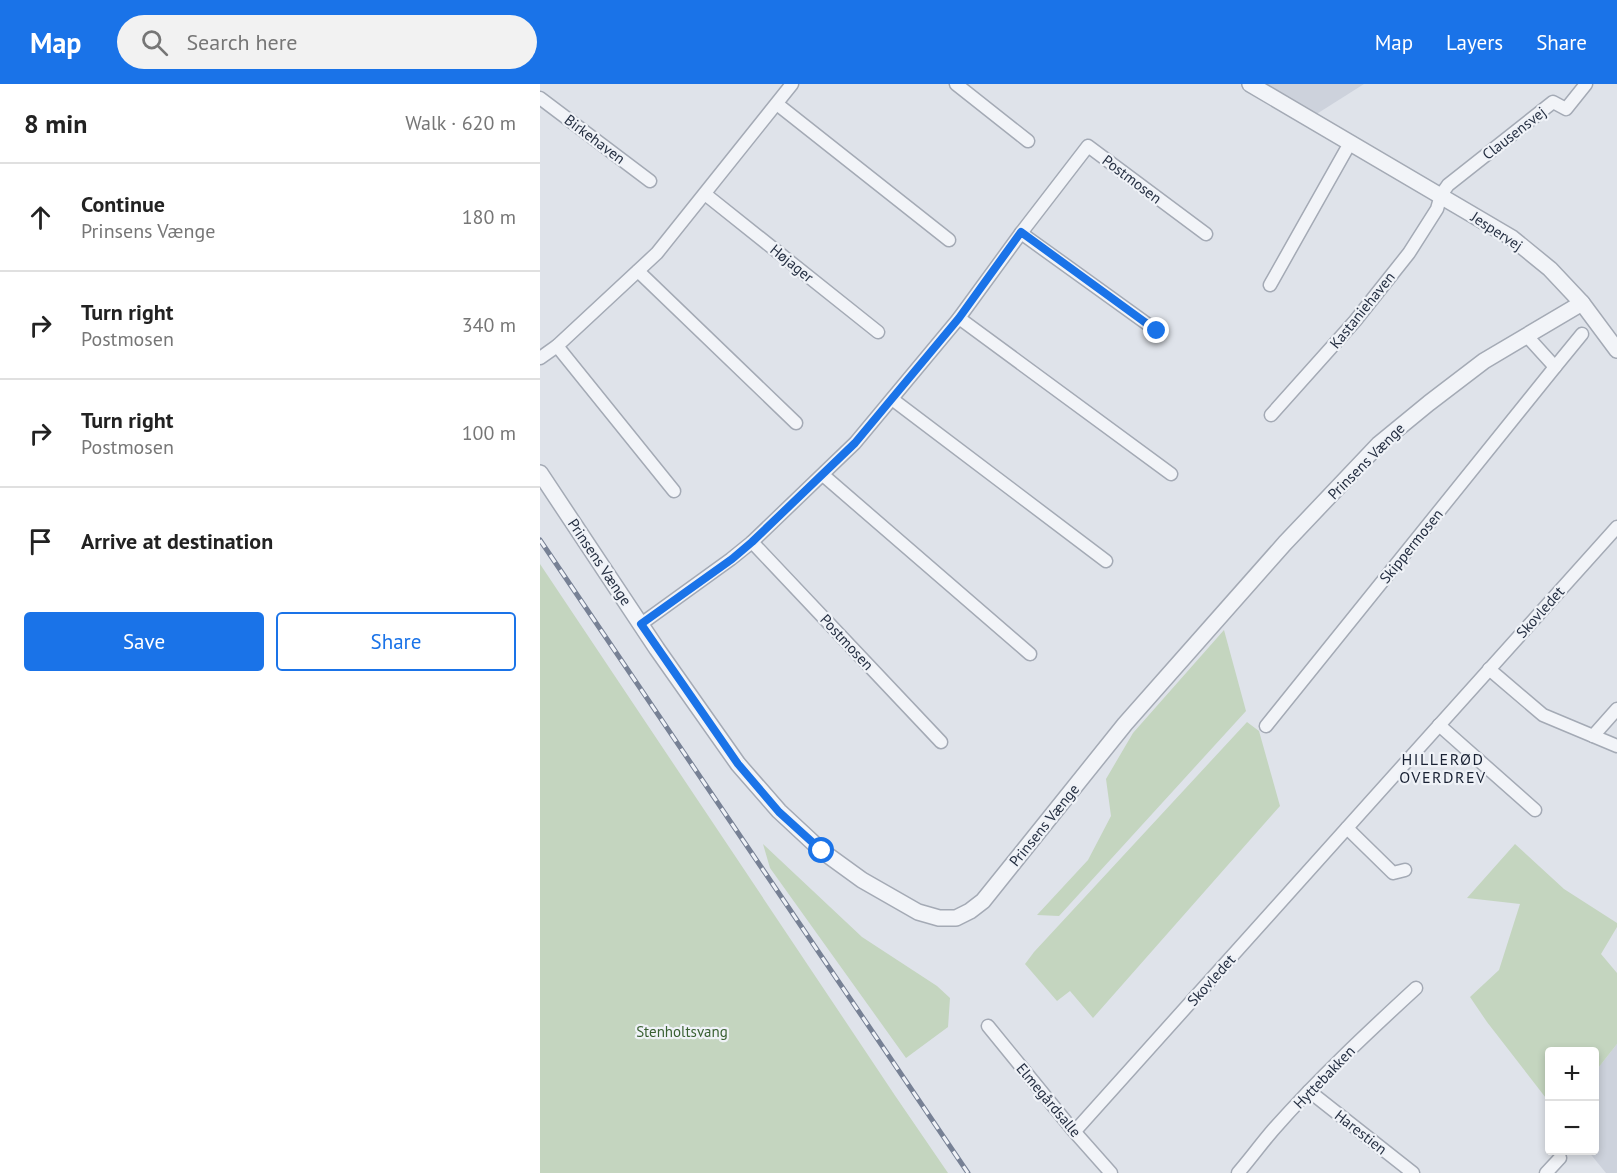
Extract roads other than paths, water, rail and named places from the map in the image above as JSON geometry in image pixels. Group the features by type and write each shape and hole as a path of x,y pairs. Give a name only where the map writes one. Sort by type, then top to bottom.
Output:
{"street":[{"path":"540,358 557,346 657,253 792,84"},
{"path":"956,84 1028,141"},
{"name":"Jespervej","path":"1250,84 1512,238 1550,269 1582,303 1617,350"},
{"name":"Clausensvej","path":"1441,195 1448,185 1553,102 1566,109 1586,84"},
{"name":"Birkehaven","path":"540,98 650,181"},
{"path":"777,104 949,240"},
{"path":"1270,285 1350,143"},
{"name":"Postmosen","path":"641,624 732,559 855,443 959,318 1021,232 1088,146 1206,234"},
{"name":"Højager","path":"705,194 878,332"},
{"name":"Kastaniehaven","path":"1271,416 1355,321 1409,253 1437,209 1441,195"},
{"path":"1021,232 1157,331"},
{"path":"638,271 796,423"},
{"name":"Prinsens Vænge","path":"540,473 738,764 779,812 822,851 862,880 918,912 939,918 956,918 970,911 982,901 1125,724 1285,543 1379,444 1484,361 1582,303"},
{"path":"959,318 1171,474"},
{"name":"Skippermosen","path":"1266,726 1582,334"},
{"path":"1526,335 1556,367"},
{"path":"557,346 674,491"},
{"path":"892,399 1106,561"},
{"path":"823,475 1030,654"},
{"name":"Skovledet","path":"1075,1131 1617,527"},
{"name":"Postmosen","path":"752,542 941,742"},
{"path":"1489,669 1543,715 1617,746"},
{"path":"1593,736 1617,709"},
{"path":"1439,725 1535,810"},
{"path":"1347,828 1393,873 1405,870"},
{"name":"Hyttebakken","path":"1239,1173 1272,1131 1309,1091 1416,988"},
{"name":"Elmegårdsalle","path":"988,1026 1111,1173"},
{"name":"Harestien","path":"1309,1091 1413,1173"},
{"path":"1546,1173 1560,1158"}],"railway":[{"path":"540,540 968,1173"}],"district":[{"name":"HILLERØD OVERDREV","path":"1443,768"}],"park label":[{"name":"Stenholtsvang","path":"682,1031"}]}
